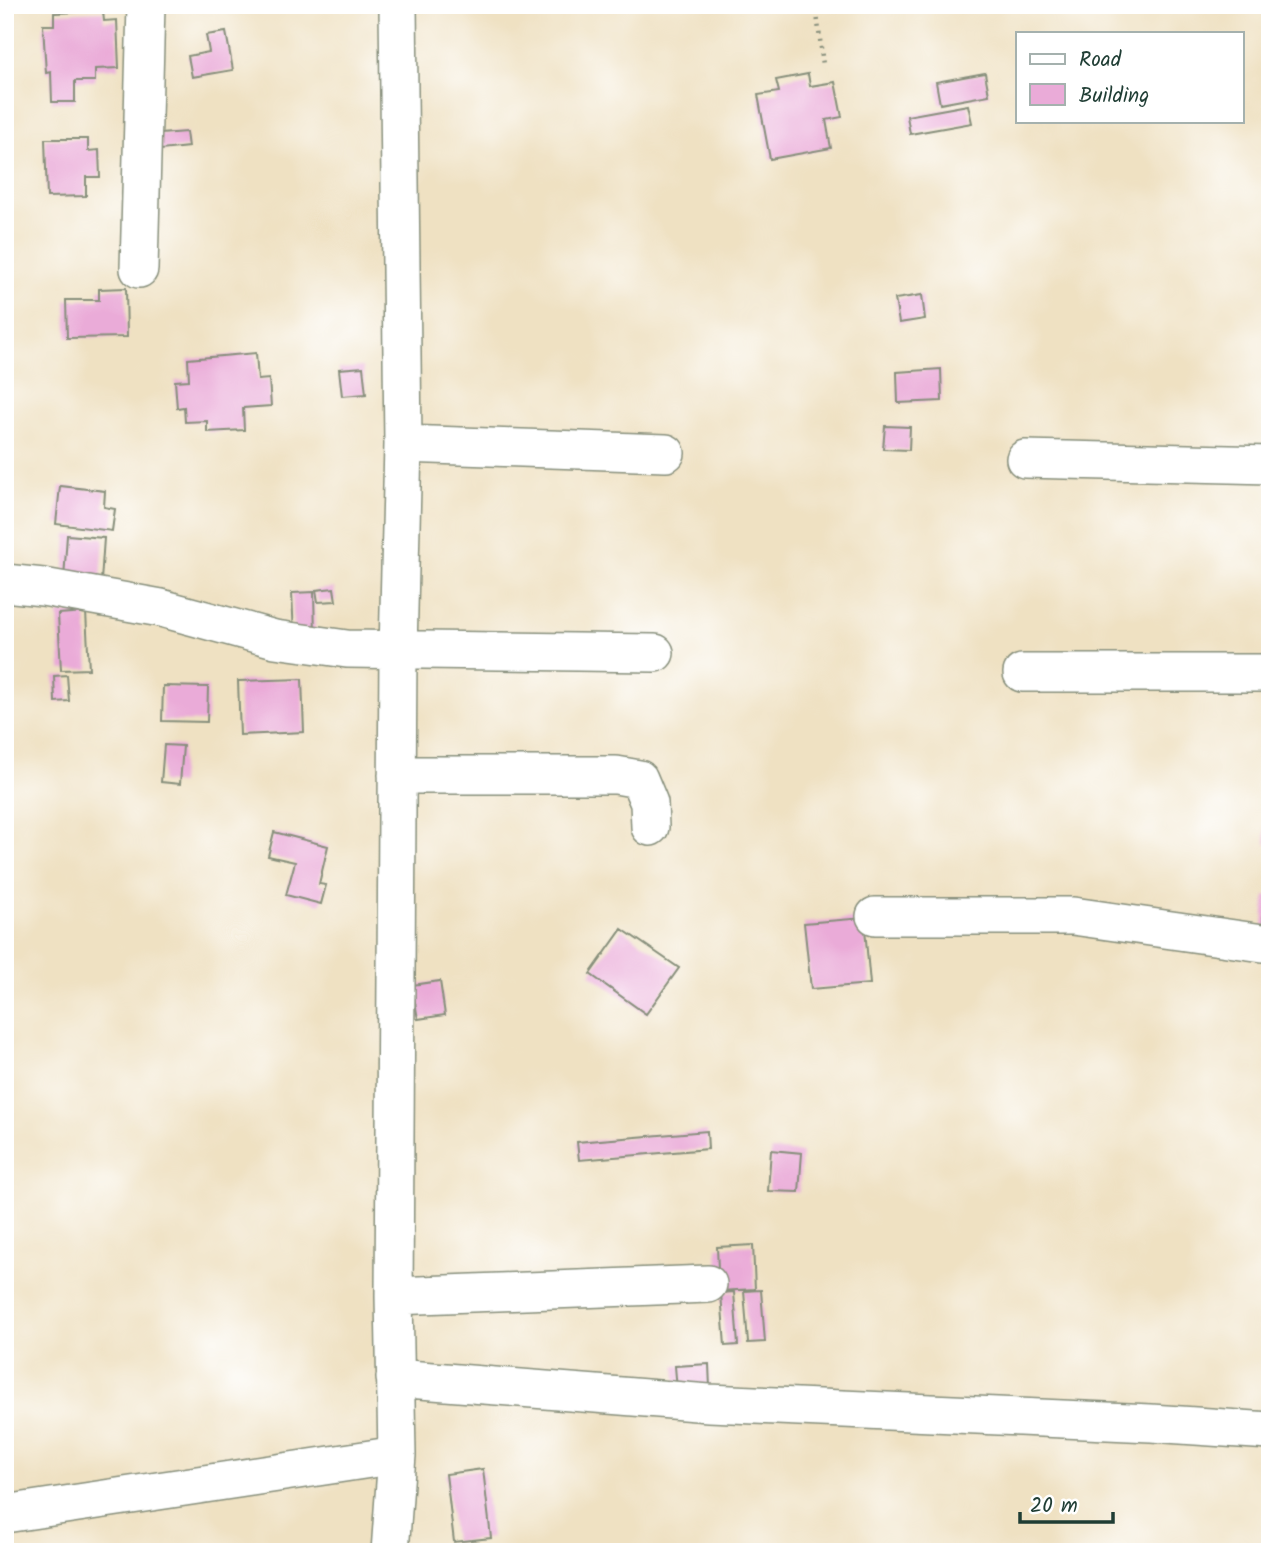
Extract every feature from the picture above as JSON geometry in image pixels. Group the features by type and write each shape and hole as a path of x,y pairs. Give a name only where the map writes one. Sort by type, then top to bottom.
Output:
{"street":[{"path":"139,269 146,5"},
{"path":"390,1552 397,1455 394,1296 402,444 398,5"},
{"path":"402,444 666,453"},
{"path":"1025,459 1270,465"},
{"path":"5,583 161,608 275,639 347,649 654,653"},
{"path":"1022,673 1270,673"},
{"path":"397,775 616,775 639,779 649,803 650,827"},
{"path":"875,916 1073,916 1270,944"},
{"path":"394,1296 708,1284"},
{"path":"395,1378 709,1403 1270,1431"},
{"path":"5,1514 397,1455"}],"path":[{"path":"816,5 823,65"}],"building":[{"path":"103,11 104,21 117,20 119,68 95,69 95,81 75,81 75,102 52,102 51,72 46,73 43,25 54,25 54,13"},
{"path":"226,32 233,70 192,77 188,56 209,52 206,35"},
{"path":"985,73 989,95 940,104 936,82"},
{"path":"808,74 810,86 835,82 842,117 826,120 831,148 770,159 758,95 779,92 776,80"},
{"path":"968,105 972,123 910,134 907,116"},
{"path":"186,132 188,147 161,150 160,134"},
{"path":"45,139 88,139 88,151 99,150 100,177 86,177 86,196 47,197"},
{"path":"126,288 127,337 67,338 66,300 99,300 99,289"},
{"path":"922,295 925,319 899,323 895,299"},
{"path":"256,353 258,380 269,379 271,406 243,408 244,430 207,432 207,421 185,422 184,407 177,408 175,381 189,380 188,359"},
{"path":"363,367 366,394 342,396 339,369"},
{"path":"941,369 942,401 898,403 897,372"},
{"path":"885,426 910,427 909,450 883,449"},
{"path":"60,486 105,491 104,507 115,509 112,531 56,524"},
{"path":"67,535 104,538 101,581 64,579"},
{"path":"334,588 336,601 318,602 316,590"},
{"path":"314,592 315,635 294,635 292,593"},
{"path":"86,612 89,669 61,670 58,614"},
{"path":"67,675 69,701 55,702 54,676"},
{"path":"302,679 304,732 240,735 238,681"},
{"path":"163,686 208,687 207,722 162,721"},
{"path":"164,745 183,746 180,784 161,782"},
{"path":"1270,814 1270,843 1266,844 1264,815"},
{"path":"274,832 328,846 319,884 326,885 321,904 286,895 295,862 268,856"},
{"path":"1265,895 1270,896 1270,927 1263,926"},
{"path":"864,918 870,984 811,989 804,923"},
{"path":"622,929 679,968 646,1014 590,974"},
{"path":"440,981 445,1015 418,1019 412,985"},
{"path":"707,1131 708,1149 579,1160 577,1142"},
{"path":"771,1150 802,1153 799,1192 768,1191"},
{"path":"753,1245 755,1289 719,1291 717,1247"},
{"path":"761,1290 765,1342 748,1343 744,1291"},
{"path":"734,1292 738,1345 725,1346 721,1293"},
{"path":"709,1364 710,1388 677,1390 675,1366"},
{"path":"483,1469 491,1538 454,1542 446,1474"}]}
